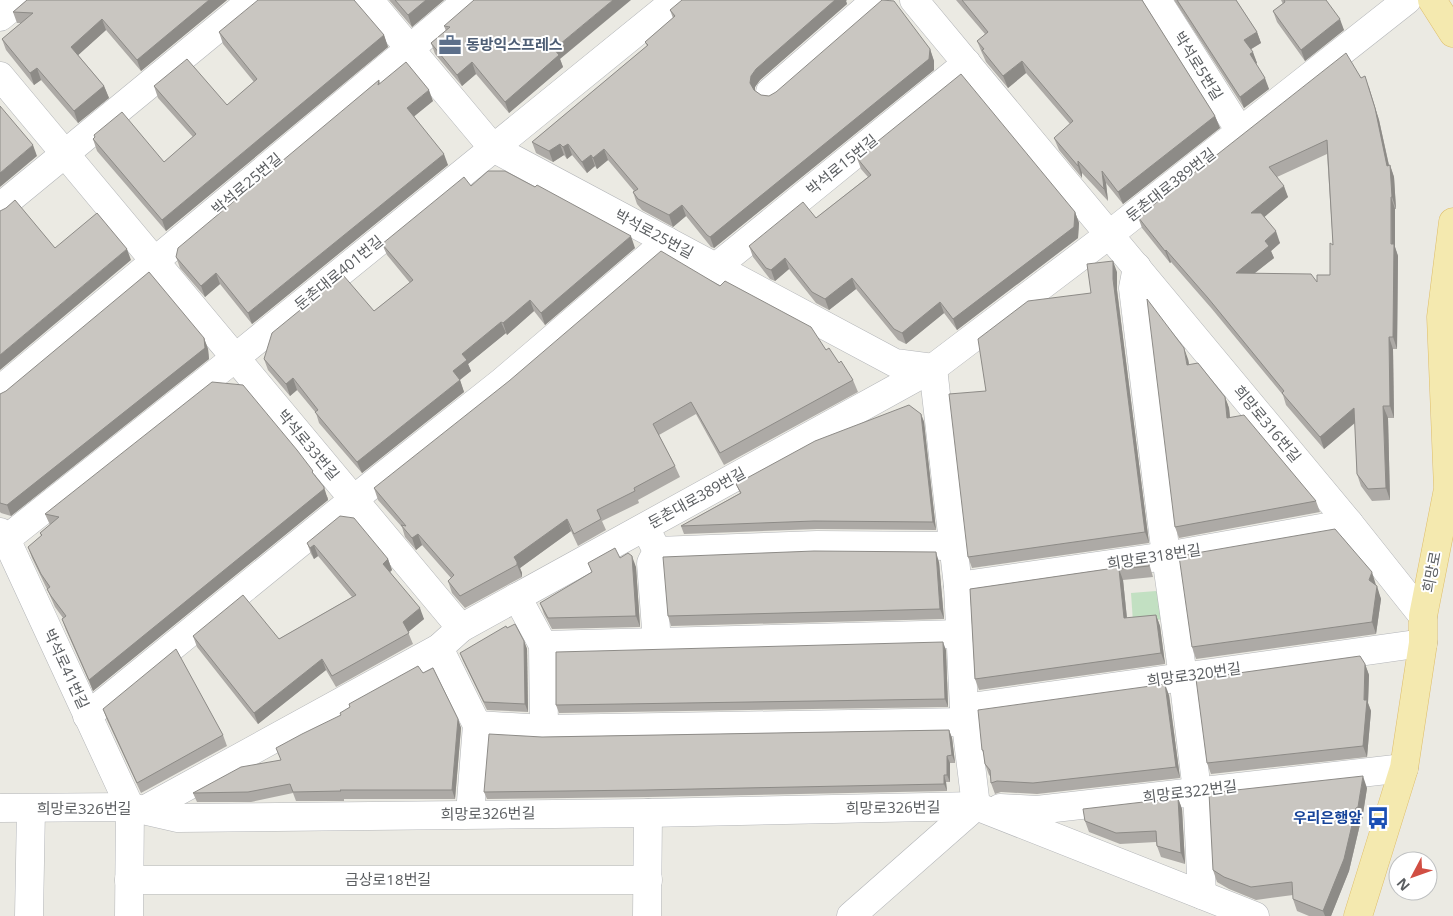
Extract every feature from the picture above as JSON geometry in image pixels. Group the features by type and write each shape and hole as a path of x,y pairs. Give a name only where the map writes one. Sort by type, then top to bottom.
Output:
{"main road":[{"path":"1432,0 1453,32"},
{"name":"희망로","path":"1358,916 1404,768 1423,643 1423,616 1448,489 1447,333 1441,317 1453,222"}],"street":[{"path":"0,17 21,0"},
{"path":"0,207 252,0"},
{"name":"박석로25번길","path":"369,0 493,148 895,363 933,368"},
{"path":"410,49 468,0"},
{"name":"둔촌대로401번길","path":"2,538 235,358 676,0"},
{"path":"770,92 876,0"},
{"path":"914,0 1110,234"},
{"name":"박석로5번길","path":"1157,0 1240,131"},
{"name":"둔촌대로389번길","path":"137,809 439,648 461,628 933,368 1110,234 1407,0"},
{"name":"박석로25번길","path":"154,261 410,49"},
{"name":"박석로15번길","path":"716,268 967,63"},
{"name":"박석로33번길","path":"0,76 461,628"},
{"name":"희망로316번길","path":"1110,234 1349,523 1423,616"},
{"path":"88,716 354,499 503,381 667,241"},
{"path":"0,390 154,261"},
{"path":"1137,267 1133,288 1196,791 1202,895"},
{"path":"933,368 958,586 965,715 976,806"},
{"name":"희망로318번길","path":"958,586 1166,556 1349,523"},
{"path":"644,527 657,551"},
{"name":"박석로41번길","path":"2,538 88,716 137,809"},
{"path":"657,551 817,545 953,546"},
{"path":"657,551 651,563 657,642"},
{"path":"517,597 543,645 544,729"},
{"path":"543,645 960,629"},
{"name":"희망로320번길","path":"477,725 544,729 965,715 1183,677 1423,643"},
{"path":"439,648 477,725 470,814"},
{"name":"희망로322번길","path":"976,806 1037,810 1404,768"},
{"name":"희망로326번길","path":"854,913 976,806"},
{"name":"희망로326번길","path":"0,808 137,809 178,818 648,813 976,806 1255,916"},
{"path":"29,916 31,809"},
{"path":"129,916 129,880 137,809"},
{"path":"647,916 648,813"},
{"name":"금상로18번길","path":"129,880 648,880"}],"green space":[{"path":"1156,591 1164,598 1166,619 1133,622 1131,593"}],"building":[{"path":"27,0 209,0 137,60 102,19 71,47 104,86 74,111 37,68 30,73 2,39 33,13 13,12"},
{"path":"258,0 354,0 384,35 162,220 93,139 94,135 122,112 164,162 196,134 154,86 187,59 227,105 257,79 219,32"},
{"path":"395,0 426,0 408,15"},
{"path":"474,0 613,0 554,49 559,55 505,102 472,62 457,75 431,43 450,27 444,26"},
{"path":"682,0 835,0 756,69 751,76 750,83 754,90 761,95 769,96 776,92 882,0 894,1 930,49 929,59 710,237 682,205 669,215 638,199 633,192 638,189 604,149 593,158 591,155 582,162 568,144 563,147 560,144 549,151 532,142 648,45 645,42 675,16 670,10"},
{"path":"962,0 1142,0 1215,116 1118,192 1102,171 1104,189 1078,161 1078,166 1054,138 1073,121 1022,61 1003,76 977,41 988,32"},
{"path":"1177,0 1236,0 1257,32 1244,40 1253,52 1250,54 1265,78 1240,97"},
{"path":"1284,0 1326,0 1340,19 1301,50 1273,11 1285,2"},
{"path":"1346,53 1361,78 1365,76 1375,108 1387,166 1390,165 1392,197 1391,244 1394,244 1393,337 1389,337 1390,406 1383,406 1386,488 1368,489 1357,474 1354,408 1320,437 1282,393 1284,391 1208,298 1165,251 1138,217","holes":["1327,140 1333,245 1330,243 1330,275 1317,275 1317,282 1311,274 1236,273 1269,246 1265,241 1276,231 1261,213 1251,213 1284,186 1269,167"]},
{"path":"406,62 429,90 407,108 444,154 248,313 216,273 201,286 176,257 178,248 379,80 378,85"},
{"path":"961,74 1075,212 1074,227 953,319 940,302 902,333 894,329 852,278 825,299 812,292 785,258 771,270 766,268 749,246 803,202 816,218 871,175 857,158"},
{"path":"0,106 33,145 0,173"},
{"path":"488,171 505,171 535,187 537,185 631,236 541,313 530,300 462,354 467,360 453,371 460,380 357,462 315,412 318,410 293,378 286,384 264,359 272,333 343,275 374,311 413,280 382,244 464,177 471,186"},
{"path":"15,200 55,248 97,213 127,249 0,355 0,211"},
{"path":"661,251 720,286 725,281 811,327 826,350 829,348 839,363 841,361 853,380 720,453 691,402 653,424 675,466 634,488 635,491 597,510 601,519 574,534 567,519 514,557 517,565 460,596 448,581 454,575 418,534 412,538 401,525 406,526 374,488 509,381"},
{"path":"1113,261 1113,279 1145,532 968,557 949,394 986,391 978,339 1028,301 1091,293 1087,264"},
{"path":"149,272 204,338 205,348 7,505 0,503 0,394"},
{"path":"1147,299 1184,348 1187,365 1198,363 1225,397 1227,418 1244,415 1316,501 1175,527"},
{"path":"212,382 243,385 297,450 324,489 89,680 62,619 66,616 47,589 50,587 41,574 28,547 42,535 40,533 59,517 45,514"},
{"path":"909,405 921,414 933,522 814,521 681,526 741,493 736,484 815,441"},
{"path":"340,516 354,518 388,559 383,564 420,608 403,622 409,633 332,676 322,659 254,713 193,636 243,595 279,639 356,595 314,545 310,548 307,543"},
{"path":"1335,529 1372,572 1369,580 1377,586 1372,622 1192,647 1179,556"},
{"path":"615,548 620,558 628,553 632,556 636,616 548,618 540,603 592,572 588,563"},
{"path":"814,551 936,552 940,609 668,616 663,557"},
{"path":"1149,563 1149,566 1119,569 1124,618 1156,615 1161,653 975,679 970,589"},
{"path":"515,624 524,641 525,704 484,702 460,653 506,626 507,628"},
{"path":"943,642 945,699 556,705 556,652"},
{"path":"176,649 223,735 137,783 103,709"},
{"path":"1360,656 1365,664 1364,700 1367,700 1363,746 1207,763 1196,679"},
{"path":"418,666 423,673 433,668 458,719 452,790 293,792 290,784 248,792 193,793 241,767 281,760 276,748 341,715 340,713 350,707 349,704"},
{"path":"1165,684 1176,767 1033,783 997,781 991,783 990,770 985,764 982,750 978,710"},
{"path":"949,730 952,755 947,756 947,775 944,775 944,784 484,792 489,734 542,737"},
{"path":"1363,776 1358,807 1356,808 1344,859 1323,911 1293,899 1292,882 1251,887 1224,877 1213,870 1209,793"},
{"path":"1178,798 1181,853 1157,846 1156,831 1116,833 1085,821 1083,809"}],"place":[{"name":"동방익스프레스","path":"450,45"},
{"name":"우리은행앞","path":"1378,818"}]}
